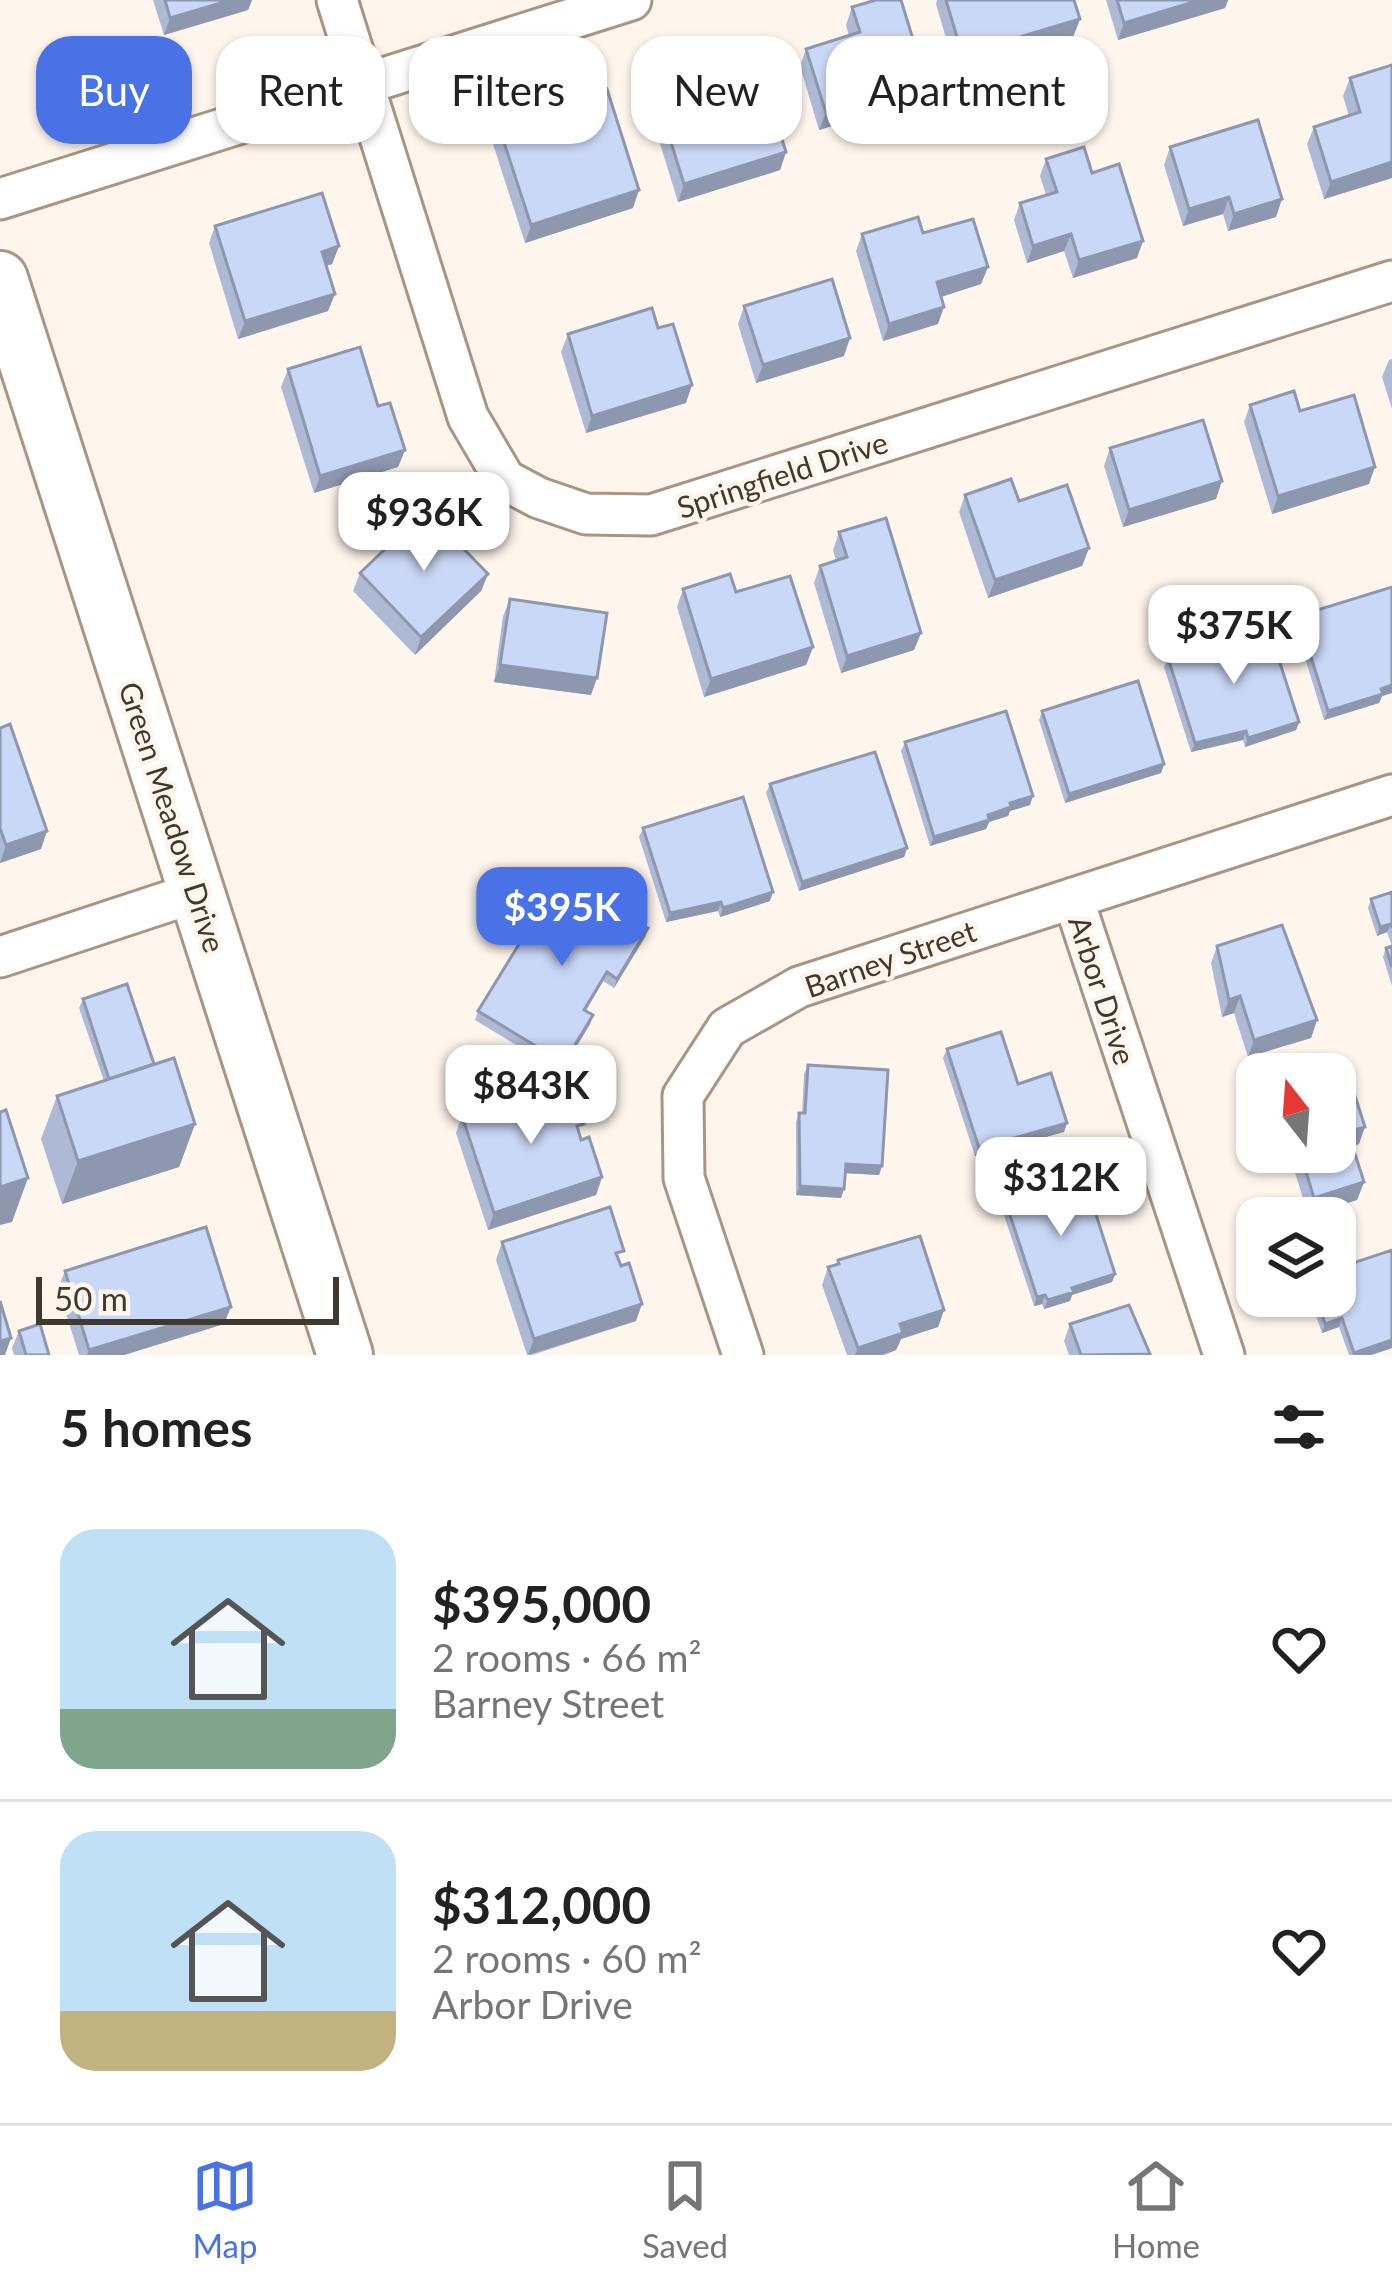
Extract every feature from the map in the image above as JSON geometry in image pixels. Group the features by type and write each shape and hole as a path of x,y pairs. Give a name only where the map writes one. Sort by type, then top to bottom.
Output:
{"main road":[{"name":"Green Meadow Drive","path":"0,279 345,1355"}],"street":[{"name":"Springfield Drive","path":"337,0 348,36"},
{"path":"385,77 631,0"},
{"path":"0,199 216,131"},
{"name":"Springfield Drive","path":"382,144 468,416 505,480 586,514 651,515 1392,280"},
{"name":"Barney Street","path":"742,1355 684,1178 683,1096 727,1028 799,987 1392,794"},
{"path":"0,957 197,892"},
{"name":"Arbor Drive","path":"1073,898 1224,1355"}],"building":[{"path":"165,0 231,0 170,18"},
{"path":"901,0 912,36 847,36 860,32 852,7"},
{"path":"946,0 1074,0 1080,19 1023,36 957,36"},
{"path":"1117,0 1200,0 1124,23"},
{"path":"826,43 826,113 806,49"},
{"path":"1392,65 1392,162 1331,182 1314,127 1360,112 1350,78"},
{"path":"607,89 639,190 531,225 505,144 607,144"},
{"path":"1258,120 1282,199 1234,214 1229,197 1189,209 1170,147"},
{"path":"672,144 783,144 786,152 684,184"},
{"path":"1084,147 1092,173 1119,164 1143,241 1079,260 1071,234 1033,246 1020,203 1057,192 1046,159"},
{"path":"322,193 339,246 322,252 335,294 245,321 215,226"},
{"path":"918,217 923,233 973,219 988,267 937,282 944,307 889,324 862,234"},
{"path":"832,279 850,338 763,365 744,306"},
{"path":"652,308 658,328 673,324 692,385 592,416 568,334"},
{"path":"360,347 378,406 390,403 405,450 320,476 288,369"},
{"path":"1294,391 1300,411 1354,395 1375,467 1278,496 1250,405"},
{"path":"1203,420 1222,481 1129,510 1110,448"},
{"path":"1011,479 1019,501 1067,485 1089,548 995,580 965,495"},
{"path":"426,510 488,574 421,637 360,573"},
{"path":"886,518 921,633 847,656 820,566 847,557 839,532"},
{"path":"730,574 736,592 790,576 813,647 711,679 683,589"},
{"path":"1392,587 1392,685 1381,689 1383,694 1328,711 1298,616"},
{"path":"510,599 607,613 597,678 500,665"},
{"path":"1268,626 1299,722 1248,738 1246,731 1195,743 1168,658"},
{"path":"1138,681 1164,764 1069,794 1042,711"},
{"path":"1006,711 1033,796 988,815 989,820 934,837 905,742"},
{"path":"10,724 47,831 6,845 0,828 0,728"},
{"path":"875,752 907,848 802,882 770,784"},
{"path":"743,797 773,892 723,908 721,902 670,913 643,828"},
{"path":"561,876 648,928 617,979 607,972 584,1010 593,1015 564,1063 478,1011"},
{"path":"1392,892 1392,928 1391,924 1380,927 1371,899"},
{"path":"1282,925 1317,1020 1254,1040 1240,996 1229,1000 1217,946"},
{"path":"127,984 154,1064 109,1079 83,999"},
{"path":"1001,1032 1018,1084 1051,1073 1067,1123 979,1148 947,1049"},
{"path":"174,1058 195,1124 78,1161 57,1096"},
{"path":"808,1065 888,1070 882,1166 846,1164 844,1189 800,1186 799,1113 805,1113"},
{"path":"570,1081 584,1124 577,1126 581,1140 589,1137 602,1177 494,1213 462,1116"},
{"path":"1356,1099 1365,1127 1356,1130"},
{"path":"6,1110 28,1178 0,1187 0,1112"},
{"path":"1356,1157 1364,1182 1314,1197 1306,1173 1356,1173"},
{"path":"1084,1177 1115,1274 1048,1300 1045,1295 1037,1297 1006,1203"},
{"path":"610,1207 624,1251 616,1253 621,1266 629,1263 642,1304 534,1339 502,1242"},
{"path":"206,1227 231,1307 89,1350 65,1271"},
{"path":"920,1236 944,1310 900,1324 903,1333 858,1348 828,1267"},
{"path":"1392,1250 1392,1340 1354,1353 1342,1318 1325,1324 1323,1317 1356,1317 1356,1262"},
{"path":"0,1301 11,1338 0,1341"},
{"path":"1129,1305 1150,1354 1081,1355 1070,1324"},
{"path":"40,1324 49,1355 26,1355 19,1331"}]}
